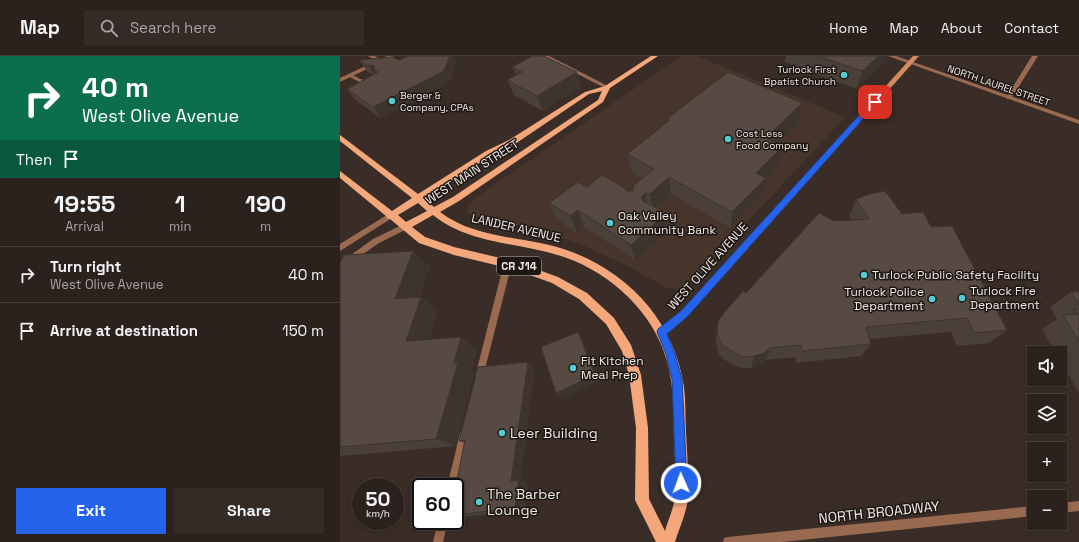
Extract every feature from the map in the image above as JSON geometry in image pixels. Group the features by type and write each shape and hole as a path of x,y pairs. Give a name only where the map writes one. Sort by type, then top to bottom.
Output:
{"main road":[{"name":"WEST MAIN STREET","path":"390,216 489,153 512,142 587,93 607,87 655,56"},
{"name":"WEST MAIN STREET","path":"404,227 435,212 601,101 607,87"},
{"name":"LANDER AVENUE","path":"340,137 435,212 461,229 554,249 594,266 629,290 649,312 662,332"},
{"name":"CR J14","path":"340,174 390,216 422,240 444,249 508,263 555,280 583,296 610,321 627,349 635,375 640,407 642,500 663,542"},
{"name":"CR J14","path":"662,332 677,379 682,497 668,542"}],"street":[{"path":"371,56 380,61"},
{"path":"340,80 391,56"},
{"path":"545,56 607,87"},
{"name":"NORTH LAUREL STREET","path":"891,56 1079,122"},
{"name":"WEST OLIVE AVENUE","path":"662,332 684,314 916,56"},
{"path":"1009,98 1035,56"},
{"path":"350,75 365,83 379,79"},
{"path":"648,214 662,217 673,216"},
{"name":"WEST MAIN STREET","path":"340,248 390,216"},
{"name":"WEST MAIN STREET","path":"340,267 376,241 404,227"},
{"path":"477,387 508,263"},
{"path":"454,478 467,425"},
{"path":"1067,507 1079,506"},
{"name":"NORTH BROADWAY","path":"728,542 1027,512"},
{"path":"438,542 441,530"}],"shaded area":[{"path":"682,56 697,56 845,117 689,285 676,289 665,287 629,267 583,245 537,229 475,217 468,213 468,205 475,198"}],"building":[{"path":"409,56 450,56 444,71 373,107 347,89 378,72 374,70 375,67 372,65 368,66 359,60 392,57 399,60"},
{"path":"532,56 544,56 577,72 537,96 507,80 522,72 512,67"},
{"path":"818,56 879,56 862,71"},
{"path":"728,72 802,103 766,138 783,146 756,173 766,178 732,212 669,177 650,194 645,193 641,197 643,201 666,213 631,245 578,210 570,216 549,203 578,182 587,187 602,175 623,187 626,191 633,191 633,186 654,169 627,154 670,120 668,118"},
{"name":"Turlock Public Safety Facility","path":"885,191 902,214 923,212 931,227 952,226 1007,330 974,333 967,318 866,327 871,344 802,351 801,345 770,348 764,353 743,357 724,347 719,339 717,330 718,321 743,291 746,293 819,213 834,221 869,219 856,199"},
{"path":"413,251 395,299 421,297 406,341 461,337 454,363 458,363 436,439 340,447 340,263 344,255"},
{"path":"1071,292 1079,292 1079,305"},
{"path":"1074,309 1079,309 1079,341 1063,315 1078,314"},
{"name":"Fit Kitchen Meal Prep","path":"578,332 595,375 556,393 541,347"},
{"name":"Leer Building","path":"528,362 511,481 519,480 515,508 464,514 464,478 457,478 465,440 459,441 478,367"}],"place":[{"name":"Turlock First Bpatist Church","path":"844,75"},
{"name":"Berger & Company, CPAs","path":"392,101"},
{"name":"Cost Less Food Company","path":"728,139"},
{"name":"Oak Valley Community Bank","path":"610,223"},
{"name":"Turlock Public Safety Facility","path":"864,275"},
{"name":"Turlock Fire Department","path":"962,298"},
{"name":"Turlock Police Department","path":"932,299"},
{"name":"Fit Kitchen Meal Prep","path":"573,368"},
{"name":"Leer Building","path":"502,433"},
{"name":"The Barber Lounge","path":"479,502"}],"route":[{"path":"681,483 677,379 662,332 674,324 684,314 875,102"}]}
